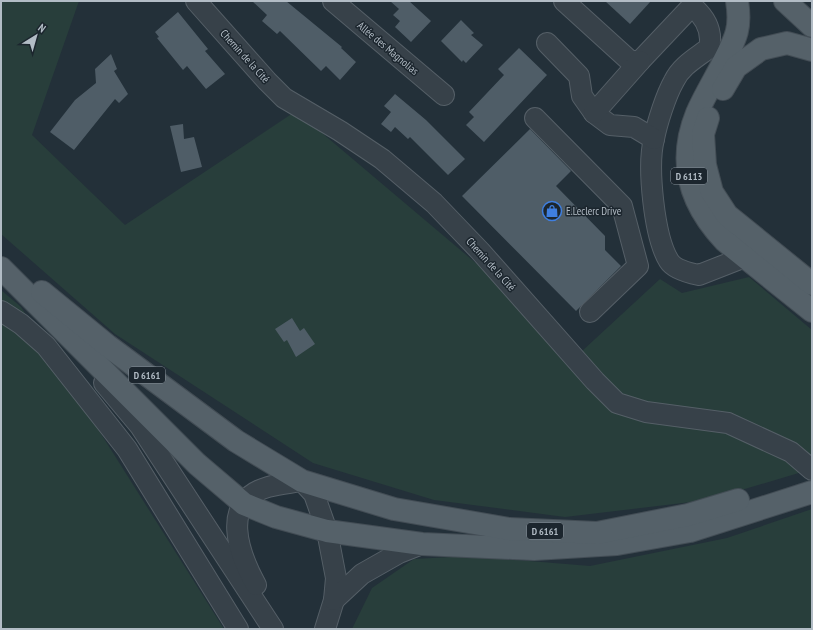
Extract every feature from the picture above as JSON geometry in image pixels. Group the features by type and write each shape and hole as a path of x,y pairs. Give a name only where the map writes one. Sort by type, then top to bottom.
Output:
{"main road":[{"name":"D 6113","path":"737,1 740,15 738,33 697,114 689,140 687,163 690,184 699,208 712,228 739,241 812,284"},
{"path":"785,1 812,26"},
{"name":"D 6113","path":"812,50 787,43 761,49 736,67 709,114 703,134 705,166 712,192 727,215 739,241 812,311"},
{"name":"D 6161","path":"1,258 108,346 236,441 302,481 394,509 509,529 597,533 688,515 803,487"},
{"name":"D 6161","path":"1,268 196,464 244,504 276,517 327,531 422,544 534,549 617,544 690,531 803,487"}],"street":[{"name":"Chemin de la Cité","path":"196,1 284,98 340,131 382,159 434,203 480,251 595,381 617,403 646,412 728,423 791,452 812,470"},
{"name":"Allée des Magnolias","path":"333,1 444,95"},
{"path":"564,1 630,61 640,61"},
{"path":"594,112 692,6 702,14 711,38 709,48 683,67 674,81 654,139 652,158 656,223 669,262 680,270 699,274 739,241 787,274 812,288"},
{"path":"547,43 579,76 582,96 594,112 610,125 634,127 654,139"},
{"path":"535,118 622,206 638,266 590,312"},
{"path":"628,228 656,223"},
{"path":"1,311 21,324 46,346 127,450 238,629"},
{"path":"50,317 140,426 271,626"},
{"path":"271,626 266,605 250,574 237,542 236,522 244,504 250,497 267,487 302,481 314,494 327,531 336,578 334,600 325,629"},
{"path":"334,600 362,574 399,553 422,544"}],"green space":[{"path":"1,1 79,1 32,135 125,225 296,111 581,352 660,279 682,293 749,277 812,330 812,469 708,500 565,517 434,500 313,463 115,334 1,234"},
{"path":"1,290 21,307 224,629 1,629"},
{"path":"812,509 812,629 352,629 372,588 414,559 469,556 590,566 727,538"}],"building":[{"path":"252,1 286,1 342,47 341,48 356,62 340,80 326,66 321,71 280,31 277,34 262,21 267,15"},
{"path":"390,1 409,1 431,21 411,42 395,27 400,21 393,15 399,9"},
{"path":"605,1 651,1 630,24"},
{"path":"178,12 208,49 205,51 225,74 206,89 187,66 183,70 157,38 159,37 155,32"},
{"path":"461,20 474,33 471,35 483,45 466,63 463,60 462,62 441,41"},
{"path":"519,48 547,75 484,142 466,125 474,117 469,112 504,75 498,69"},
{"path":"111,54 117,69 114,71 128,94 119,103 115,99 74,150 50,132 75,100 96,83 95,69"},
{"path":"395,94 426,120 465,159 448,175 410,137 408,139 395,127 391,132 381,124 391,112 384,106"},
{"path":"183,124 184,139 194,137 202,167 181,172 170,126"},
{"path":"530,129 571,171 556,186 605,236 605,250 621,266 576,311 462,196"},
{"path":"292,318 300,331 304,328 315,344 296,357 287,340 284,342 275,329"}],"place":[{"name":"E.Leclerc Drive","path":"552,211"}]}
